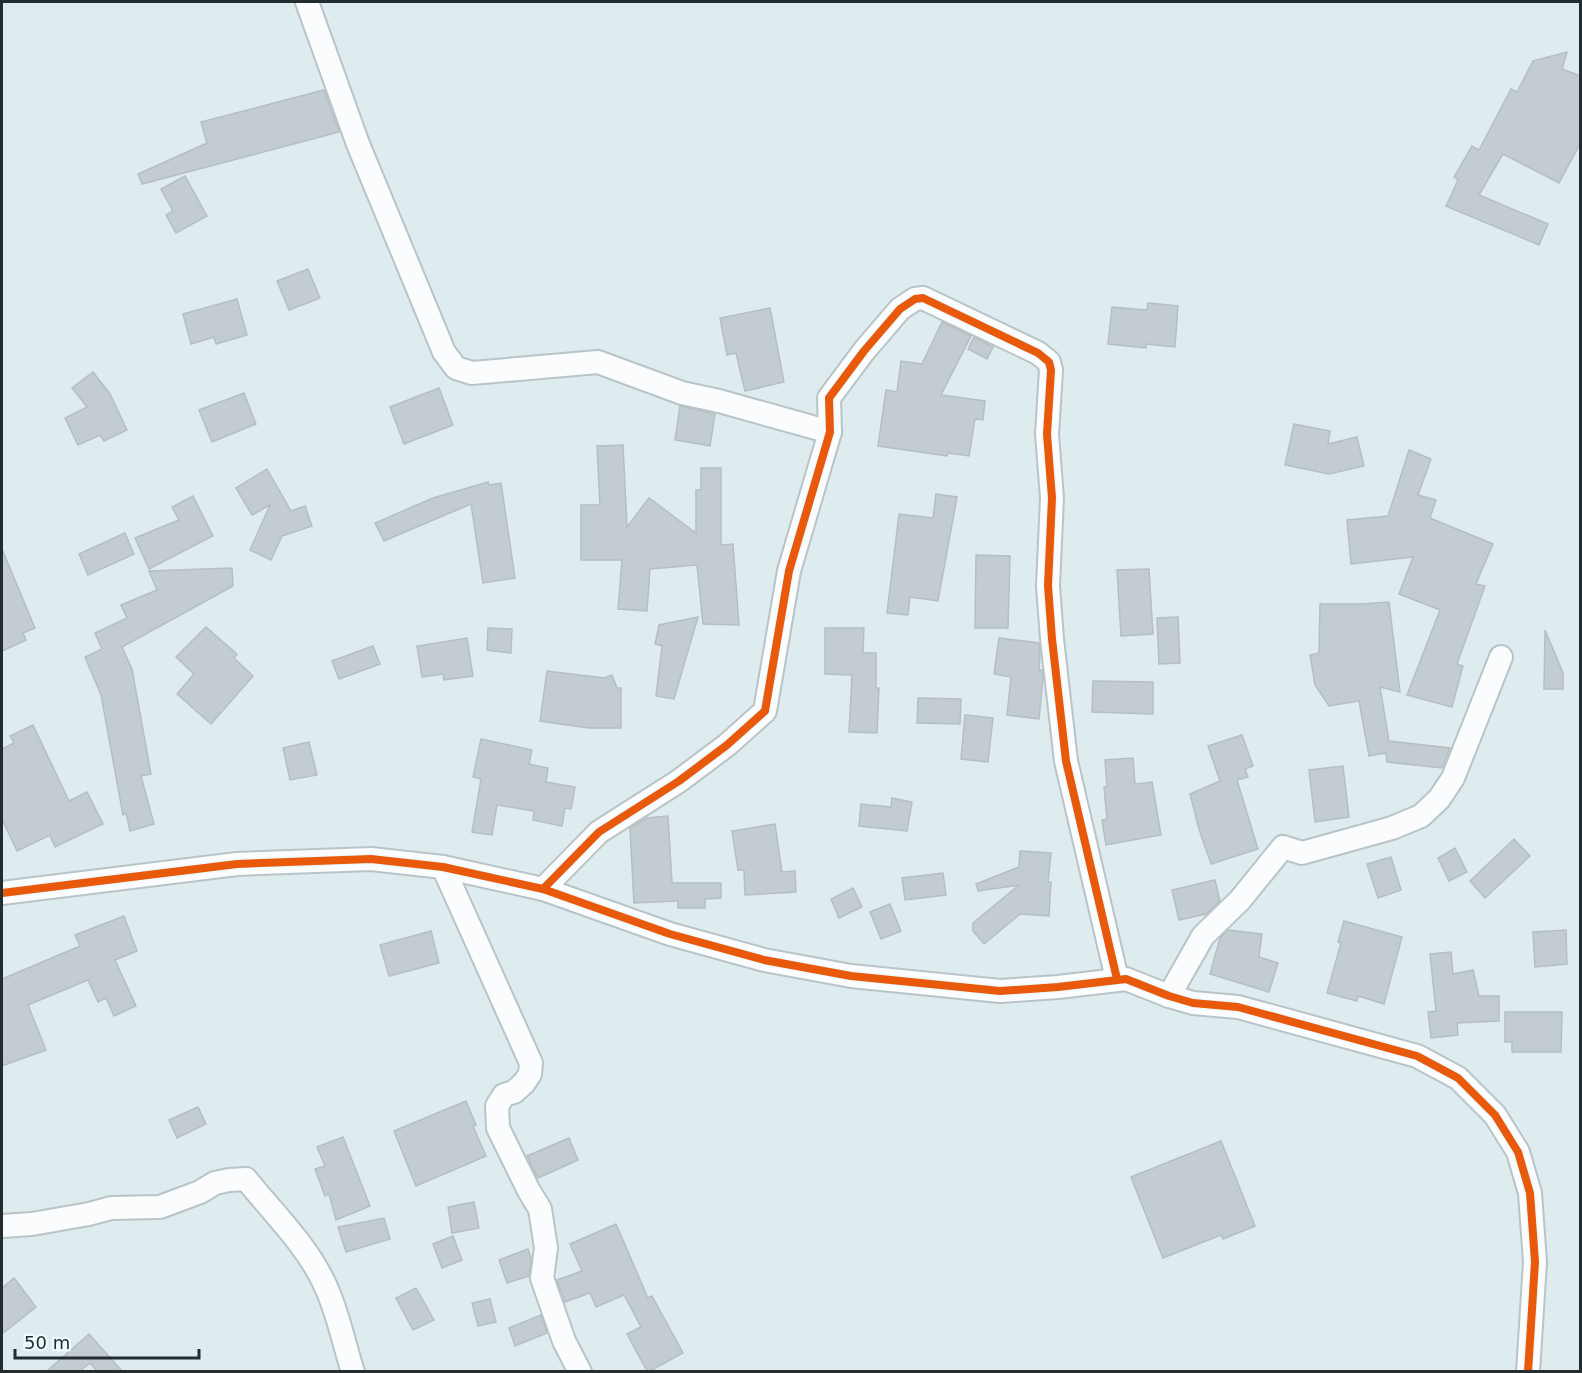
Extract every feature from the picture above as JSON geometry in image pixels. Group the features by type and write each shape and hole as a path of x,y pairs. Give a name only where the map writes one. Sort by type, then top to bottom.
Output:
{"street":[{"path":"307,2 362,155 444,352 456,368 472,373 598,362 682,393 830,432"},
{"path":"543,889 600,832 679,781 727,745 765,711 789,571 830,432 829,398 892,318 907,303 923,298 1038,353 1049,362 1051,370 1047,434 1052,498 1048,586 1052,639 1066,761 1117,979"},
{"path":"1169,996 1203,936 1240,900 1283,847 1302,853 1392,828 1421,816 1439,799 1453,778 1501,657"},
{"path":"2,893 237,864 371,859 443,867 543,889 681,937 764,960 851,976 1000,991 1126,979 1193,1003 1238,1007 1417,1056 1458,1078 1495,1115 1518,1152 1530,1193 1535,1262 1528,1371"},
{"path":"443,867 531,1063 530,1074 524,1083 514,1092 504,1095 497,1106 498,1128 540,1209 546,1248 542,1278 564,1341 580,1371"},
{"path":"2,1226 32,1224 111,1208 160,1207 200,1192 215,1183 246,1179 306,1252 317,1270 327,1288 353,1371"}],"building":[{"path":"1567,52 1562,69 1581,76 1581,142 1559,183 1503,154 1479,195 1548,224 1539,245 1446,206 1458,180 1454,177 1472,146 1479,150 1511,89 1517,92 1533,61"},
{"path":"324,90 339,132 142,184 138,174 207,143 201,122"},
{"path":"185,176 207,216 176,233 166,215 173,211 161,189"},
{"path":"308,269 320,298 289,310 277,281"},
{"path":"237,299 247,335 216,344 214,337 191,344 183,314"},
{"path":"1148,303 1178,306 1175,347 1146,344 1146,348 1108,344 1112,307 1147,310"},
{"path":"770,308 784,382 745,391 736,353 727,355 720,318"},
{"path":"942,322 971,336 941,395 985,401 983,420 975,419 969,456 948,453 947,456 878,446 886,390 897,392 901,361 922,364"},
{"path":"974,337 993,347 987,359 968,349"},
{"path":"93,372 110,394 127,430 104,441 100,435 78,445 65,418 87,407 72,388"},
{"path":"439,388 453,425 404,444 390,407"},
{"path":"244,393 256,424 212,442 199,410"},
{"path":"680,406 715,414 710,446 675,440"},
{"path":"1294,424 1330,431 1328,444 1357,437 1364,466 1329,474 1285,465"},
{"path":"623,445 627,527 649,498 696,533 696,490 701,490 701,468 721,468 721,545 733,544 739,625 703,624 697,565 650,569 647,611 618,609 622,560 581,560 581,505 600,505 597,446"},
{"path":"1409,450 1431,459 1418,495 1436,500 1430,518 1493,544 1476,584 1485,586 1457,664 1463,666 1452,707 1407,695 1440,610 1399,594 1413,557 1351,564 1347,520 1388,516"},
{"path":"267,469 291,511 305,506 312,526 282,536 271,560 250,550 270,505 252,515 236,488"},
{"path":"488,482 489,485 501,483 515,578 483,583 471,504 384,541 375,523 433,498"},
{"path":"936,494 957,497 938,601 910,597 908,615 887,613 899,514 933,518"},
{"path":"193,496 213,536 149,569 135,538 179,520 172,507"},
{"path":"125,533 134,554 88,575 79,554"},
{"path":"2,549 35,628 23,633 26,640 2,651"},
{"path":"976,555 1010,556 1008,628 975,628"},
{"path":"232,568 233,586 122,647 132,669 151,774 141,776 154,824 130,831 126,813 123,815 101,695 85,657 102,649 95,633 127,618 121,605 157,590 149,571"},
{"path":"1149,569 1153,634 1121,636 1117,570"},
{"path":"1389,602 1400,692 1380,687 1389,741 1450,748 1442,768 1387,762 1386,753 1369,756 1359,701 1329,706 1315,685 1310,655 1319,653 1320,604"},
{"path":"698,617 674,699 656,696 662,646 655,644 659,625"},
{"path":"1178,617 1180,663 1159,664 1157,618"},
{"path":"206,627 237,654 234,658 253,676 211,724 177,694 194,674 176,657"},
{"path":"488,628 512,629 511,653 487,650"},
{"path":"825,628 864,628 863,653 876,653 876,688 879,688 877,733 849,732 852,675 825,674"},
{"path":"1545,630 1563,673 1563,689 1544,689"},
{"path":"467,638 473,676 444,680 443,674 422,677 417,646"},
{"path":"999,638 1039,643 1039,670 1042,670 1043,678 1039,719 1007,715 1011,677 994,674"},
{"path":"373,646 380,664 339,679 332,661"},
{"path":"547,671 604,678 612,675 617,688 621,688 621,728 589,728 540,721"},
{"path":"1093,681 1153,682 1153,714 1092,712"},
{"path":"918,698 961,699 960,724 917,723"},
{"path":"965,715 993,718 988,762 961,759"},
{"path":"33,725 69,801 87,792 103,824 55,847 50,835 17,851 2,819 2,749 14,743 10,736"},
{"path":"1242,735 1253,766 1245,769 1248,777 1237,780 1258,849 1211,864 1190,794 1220,781 1208,746"},
{"path":"481,739 532,750 529,764 548,768 546,782 575,787 571,809 565,808 562,826 533,820 534,811 497,805 492,835 472,832 481,779 473,777"},
{"path":"309,742 317,775 290,780 283,748"},
{"path":"1133,758 1135,784 1152,782 1161,835 1106,845 1102,820 1107,819 1104,787 1107,787 1105,760"},
{"path":"1343,766 1349,817 1315,822 1309,770"},
{"path":"892,798 912,802 907,831 859,826 861,804 891,807"},
{"path":"668,816 672,883 721,883 721,898 705,899 705,908 678,908 678,901 634,903 630,828 647,818"},
{"path":"775,824 782,872 795,871 796,892 745,895 744,870 738,870 732,831"},
{"path":"1514,839 1530,856 1485,898 1470,881"},
{"path":"1455,848 1467,872 1449,881 1438,858"},
{"path":"1020,851 1051,853 1048,882 1051,882 1049,916 1020,914 984,944 973,931 973,923 1019,885 978,891 976,884 1019,867"},
{"path":"1391,857 1401,890 1378,898 1367,864"},
{"path":"943,873 946,895 905,900 902,878"},
{"path":"1215,880 1220,901 1206,914 1179,920 1172,890"},
{"path":"853,888 862,907 839,918 831,899"},
{"path":"890,904 901,931 881,939 870,912"},
{"path":"124,916 137,951 115,960 136,1006 114,1016 106,998 98,1002 88,980 28,1005 46,1050 2,1066 2,979 80,946 75,935"},
{"path":"1344,921 1402,937 1384,1004 1358,996 1357,1001 1327,993 1341,943 1338,942"},
{"path":"1228,930 1262,934 1259,957 1278,963 1269,992 1210,974 1220,938"},
{"path":"1566,930 1567,964 1535,967 1533,932"},
{"path":"431,931 439,963 389,976 380,945"},
{"path":"1451,952 1453,974 1473,970 1479,996 1499,996 1499,1021 1457,1023 1458,1035 1431,1038 1428,1012 1436,1011 1430,954"},
{"path":"1505,1012 1562,1012 1561,1052 1512,1052 1512,1042 1505,1042"},
{"path":"466,1101 476,1125 473,1126 486,1156 416,1186 394,1131"},
{"path":"198,1107 206,1124 177,1138 169,1120"},
{"path":"343,1137 370,1206 336,1220 329,1194 325,1196 315,1169 325,1166 317,1147"},
{"path":"569,1138 578,1160 538,1178 527,1156"},
{"path":"1221,1141 1255,1226 1223,1239 1221,1235 1163,1258 1131,1177"},
{"path":"474,1202 479,1228 452,1233 448,1207"},
{"path":"384,1218 390,1239 346,1252 338,1227"},
{"path":"616,1224 648,1298 652,1296 683,1353 650,1371 647,1371 627,1334 641,1327 624,1295 596,1307 590,1293 565,1302 557,1280 582,1271 570,1244"},
{"path":"453,1236 462,1260 442,1268 433,1244"},
{"path":"528,1249 531,1258 529,1276 507,1283 499,1260"},
{"path":"14,1278 36,1307 2,1334 2,1288"},
{"path":"416,1288 434,1320 413,1330 396,1298"},
{"path":"490,1299 496,1322 478,1326 472,1303"},
{"path":"541,1315 547,1333 515,1346 509,1328"},
{"path":"89,1334 122,1371 97,1371 90,1363 80,1371 47,1371"}],"cycle path":[{"path":"543,889 599,832 679,781 727,745 765,711 789,571 830,432 829,398 864,351 900,309 915,299 923,298 1038,353 1049,362 1051,370 1047,434 1052,498 1048,586 1052,639 1066,761 1117,979"},
{"path":"2,893 237,864 371,859 443,867 543,889 670,934 764,960 851,976 1000,991 1126,979 1193,1003 1238,1007 1417,1056 1458,1078 1495,1115 1518,1152 1530,1193 1535,1262 1528,1372"}]}
